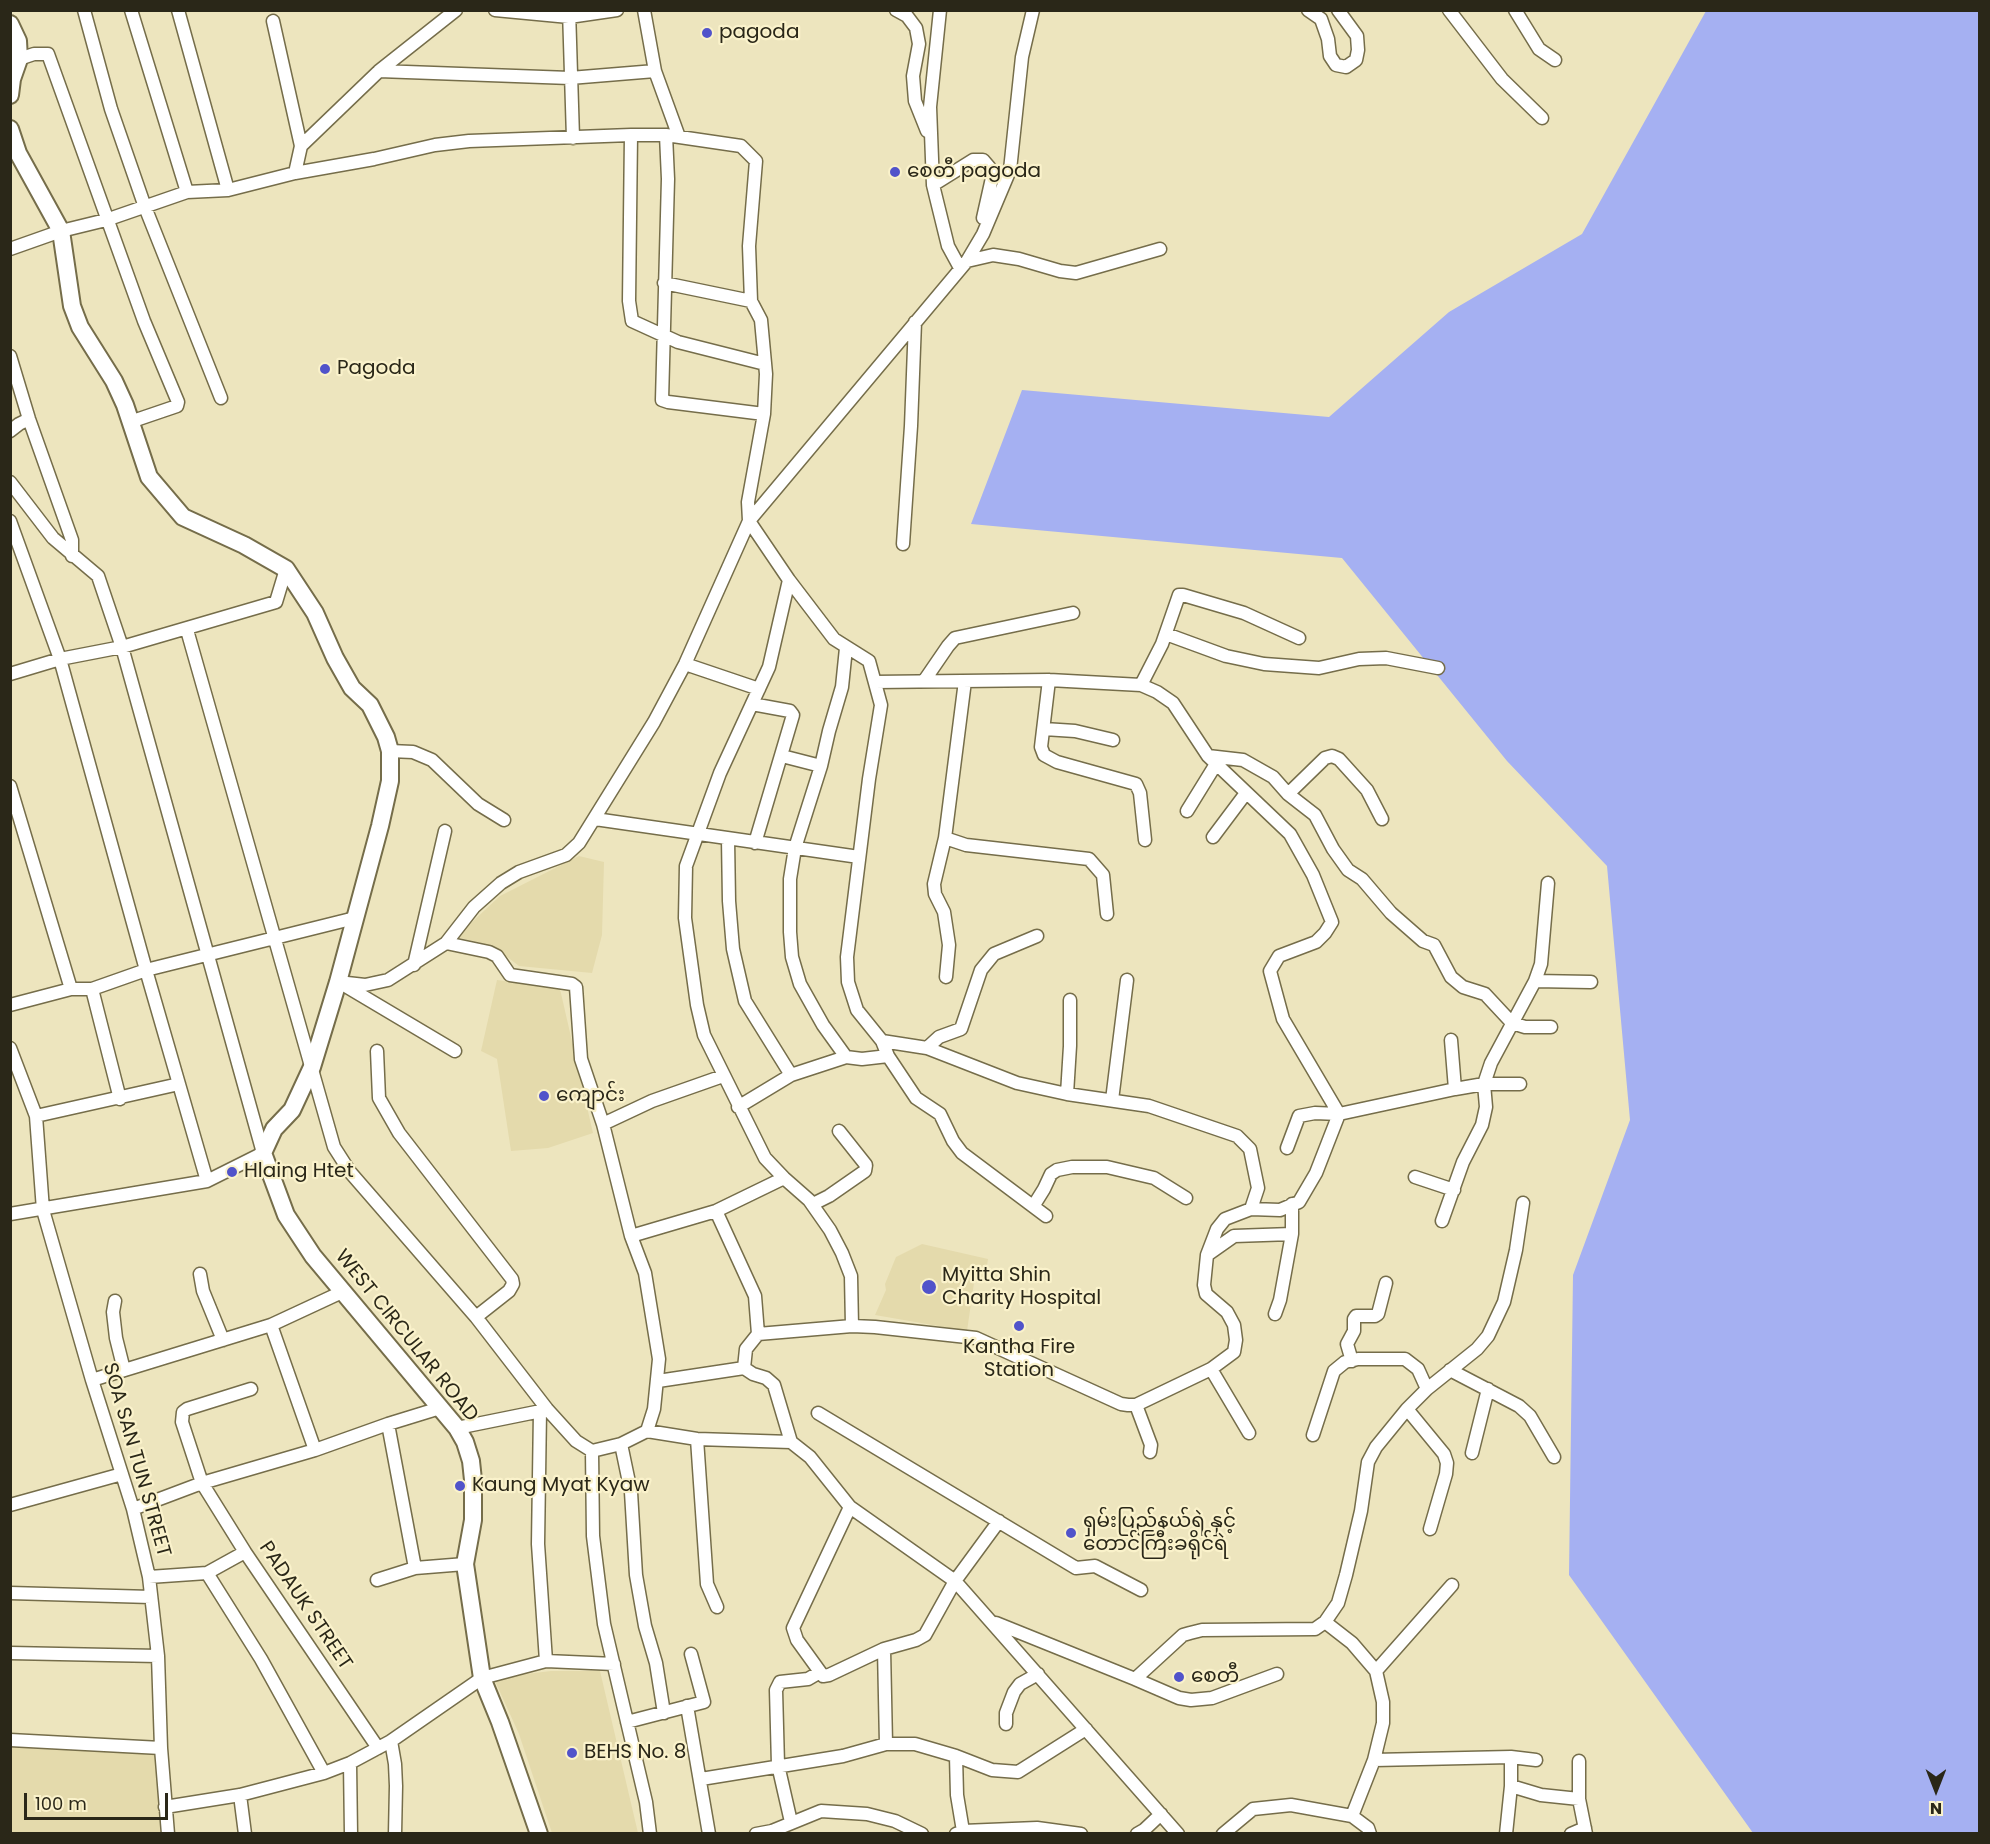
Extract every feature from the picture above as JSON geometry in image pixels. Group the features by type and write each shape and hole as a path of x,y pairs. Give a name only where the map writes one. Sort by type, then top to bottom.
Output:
{"street":[{"path":"84,10 111,109 145,207 221,398"},
{"path":"130,10 187,192"},
{"path":"178,10 228,190"},
{"path":"302,146 379,70 456,10"},
{"path":"495,10 569,14 617,10"},
{"path":"644,10 655,71 679,137"},
{"path":"896,10 907,16 916,28 919,44 913,76 915,101 930,138"},
{"path":"940,10 930,107 933,185 948,246 963,265"},
{"path":"338,982 365,985 388,980 446,943 474,907 501,883 519,872 566,855 579,843 654,722 685,664 749,521 963,265 983,234 1010,170 1022,57 1033,10"},
{"path":"1308,10 1321,20 1328,39 1330,56 1336,65 1346,67 1356,60 1357,36 1338,10"},
{"path":"1449,10 1502,79 1542,118"},
{"path":"1515,10 1539,49 1556,60"},
{"path":"569,14 573,138"},
{"path":"273,21 302,146 295,173"},
{"path":"10,24 18,41 19,59 12,79 10,95"},
{"path":"19,59 34,54 48,54 106,220 144,321 178,402 177,406 130,422"},
{"path":"379,70 570,78 655,71"},
{"path":"10,129 18,153 61,231 72,306 80,327 114,381 125,405 149,477 183,517 286,569 315,613 335,658 352,688 370,705 386,736 390,751 390,781 380,826 338,982 312,1067 292,1110 274,1129 263,1153 207,1181 10,1214"},
{"path":"631,135 629,301 632,321 678,342 765,364"},
{"path":"666,135 668,179 662,400 764,414"},
{"path":"10,249 61,231 106,220 187,192 228,190 295,173 435,145 469,141 666,135 741,146 756,161 749,246 751,301 761,320 765,364 764,414 748,502 749,521 789,580 834,639 869,661 881,705 847,957 848,982 857,1010 882,1041 888,1056 916,1098 940,1114 953,1141 962,1153 1046,1216"},
{"path":"933,185 972,160 983,160 989,167 992,178 983,219 983,234"},
{"path":"963,265 993,255 1076,273 1160,249"},
{"path":"664,283 751,301"},
{"path":"903,544 915,322"},
{"path":"10,356 29,419 72,540 72,556"},
{"path":"10,431 29,419"},
{"path":"10,482 53,538 98,576 122,647 263,1153"},
{"path":"10,521 60,659 207,1181"},
{"path":"10,674 60,659 122,647 187,630 276,602 286,569"},
{"path":"789,580 769,667 720,773 686,866 686,918 697,1005 704,1035 765,1158 783,1178 813,1204 830,1230 851,1276 852,1326"},
{"path":"1141,686 1166,634 1179,595 1245,613 1299,638"},
{"path":"924,681 956,638 1073,613"},
{"path":"187,630 334,1147 350,1172 476,1317 543,1410 576,1441 592,1451 621,1444 647,1431 697,1439 791,1442"},
{"path":"1166,634 1226,656 1264,664 1319,668 1359,659 1386,658 1438,668"},
{"path":"846,648 842,687 821,766 795,848 790,879 792,957 800,984 823,1025 846,1057"},
{"path":"685,664 759,689"},
{"path":"875,682 1049,680 1141,686 1157,692 1173,703 1212,760 1290,834 1313,875 1332,922 1316,942 1279,956 1270,971 1283,1019 1339,1114"},
{"path":"1049,680 1041,747 1044,755 1136,784 1140,793 1145,840"},
{"path":"946,977 949,945 944,912 933,884 945,838 965,681"},
{"path":"752,704 790,711 793,715 755,843"},
{"path":"1044,729 1075,731 1113,740"},
{"path":"390,751 413,752 432,760 478,804 504,820"},
{"path":"782,756 821,766"},
{"path":"1288,794 1325,758 1332,756 1339,759 1367,790 1382,819"},
{"path":"1212,760 1243,760 1273,777 1288,794 1315,815 1333,849 1348,870 1362,879 1391,913 1423,941 1434,945 1451,976 1463,987 1485,994 1512,1023 1525,1027 1551,1028"},
{"path":"1187,811 1212,760"},
{"path":"10,786 71,988"},
{"path":"1214,837 1246,793"},
{"path":"595,819 859,857"},
{"path":"414,965 445,831"},
{"path":"945,838 966,845 1089,859 1103,875 1107,914"},
{"path":"728,839 729,901 733,948 745,1001 791,1075"},
{"path":"1442,1221 1463,1162 1482,1125 1486,1107 1484,1084 1491,1062 1535,981 1541,964 1548,883"},
{"path":"10,1005 71,988 92,988 146,970 355,918"},
{"path":"927,1048 939,1037 961,1029 981,970 994,954 1037,936"},
{"path":"446,943 489,952 497,956 510,975 572,984 576,987 581,1059 603,1124 631,1236 645,1273 659,1359 654,1409 647,1431"},
{"path":"1112,1100 1127,980"},
{"path":"1535,981 1592,982"},
{"path":"338,982 455,1051"},
{"path":"92,988 120,1099"},
{"path":"1067,1094 1070,1000"},
{"path":"1451,1040 1455,1089"},
{"path":"882,1041 927,1048 1017,1083 1067,1094 1149,1106 1237,1136 1250,1149 1258,1188 1251,1209"},
{"name":"SOA SAN TUN STREET","path":"10,1048 36,1116 43,1209 92,1380 133,1509 149,1577 158,1656 160,1748 168,1833"},
{"path":"377,1051 379,1098 399,1133 512,1279 513,1284 509,1292 476,1317"},
{"path":"738,1107 791,1075 846,1057 862,1059 888,1056"},
{"path":"603,1124 652,1101 723,1076"},
{"path":"36,1116 179,1084"},
{"path":"1287,1148 1299,1116 1315,1113 1339,1114 1484,1084 1520,1084"},
{"path":"758,1334 852,1326 976,1338 1121,1404 1136,1405 1211,1369 1234,1352 1236,1340 1234,1325 1227,1311 1206,1294 1204,1285 1207,1255 1217,1229 1225,1219 1251,1209 1280,1209 1299,1202 1316,1173 1339,1114"},
{"path":"813,1204 829,1196 865,1171 866,1166 839,1131"},
{"name":"WEST CIRCULAR ROAD","path":"263,1153 286,1215 313,1256 457,1428 471,1461 472,1520 465,1564 482,1678 539,1833"},
{"path":"1034,1205 1051,1174 1057,1170 1072,1167 1107,1167 1154,1178 1186,1198"},
{"path":"1415,1177 1454,1190"},
{"path":"631,1236 716,1211 783,1178"},
{"path":"1135,1679 1183,1635 1202,1630 1315,1629 1325,1622 1338,1603 1361,1511 1368,1462 1376,1447 1407,1409 1427,1389 1477,1349 1488,1336 1504,1302 1516,1250 1523,1203"},
{"path":"1275,1314 1280,1300 1292,1234 1292,1204"},
{"path":"716,1211 755,1296 758,1334 746,1349 744,1368"},
{"path":"1207,1255 1234,1236 1292,1234"},
{"path":"200,1274 203,1291 223,1340"},
{"path":"1352,1360 1347,1344 1354,1331 1354,1319 1356,1316 1378,1314 1386,1283"},
{"path":"92,1380 271,1325 342,1292"},
{"path":"115,1301 113,1311 116,1338 124,1370"},
{"path":"271,1325 315,1450"},
{"path":"1313,1436 1334,1371 1345,1362 1358,1359 1405,1359 1418,1370 1427,1389"},
{"path":"658,1381 744,1368 766,1378 774,1385 791,1442 810,1457 850,1507 955,1581 1178,1833"},
{"path":"1211,1369 1249,1433"},
{"path":"1450,1370 1519,1406 1530,1416 1554,1457"},
{"name":"PADAUK STREET","path":"251,1389 183,1412 182,1422 202,1483 244,1552 378,1748"},
{"path":"1472,1453 1488,1389"},
{"path":"1136,1405 1151,1445 1150,1452"},
{"path":"133,1509 202,1483 315,1450 440,1408"},
{"path":"1407,1409 1444,1454 1447,1463 1430,1529"},
{"path":"457,1428 543,1410"},
{"path":"543,1410 538,1544 546,1661"},
{"path":"818,1413 1076,1568 1095,1566 1141,1590"},
{"path":"388,1424 415,1568"},
{"path":"697,1439 707,1584 717,1607"},
{"path":"621,1444 630,1492 636,1575 645,1626 656,1663 664,1713"},
{"path":"592,1451 594,1536 604,1624 646,1802 650,1833"},
{"path":"10,1505 122,1474"},
{"path":"850,1507 794,1628 797,1640 824,1676 884,1648 916,1640 925,1635 955,1581 999,1521"},
{"path":"149,1577 207,1573 244,1552"},
{"path":"377,1580 415,1568 465,1564"},
{"path":"207,1573 261,1659 324,1773"},
{"path":"1376,1671 1452,1584"},
{"path":"10,1593 151,1597"},
{"path":"992,1622 1179,1698 1191,1700 1212,1698 1277,1674"},
{"path":"1325,1622 1352,1643 1376,1671 1384,1714 1374,1761 1352,1816"},
{"path":"884,1648 886,1744"},
{"path":"10,1653 158,1656"},
{"path":"627,1722 704,1702 691,1654"},
{"path":"165,1807 240,1795 324,1773 350,1763 391,1741 482,1678 546,1661 614,1664"},
{"path":"791,1822 778,1765 776,1690 780,1682 808,1678 820,1672"},
{"path":"1006,1724 1006,1713 1014,1692 1020,1684 1038,1674"},
{"path":"687,1706 709,1833"},
{"path":"701,1779 843,1756 886,1744 915,1743 992,1770 1018,1772 1086,1729"},
{"path":"10,1740 160,1748"},
{"path":"391,1741 396,1786 395,1833"},
{"path":"956,1756 959,1832 1057,1829 1081,1833"},
{"path":"1374,1761 1510,1757 1536,1761"},
{"path":"1506,1833 1511,1786 1510,1757"},
{"path":"1571,1833 1585,1831 1579,1799 1579,1761"},
{"path":"350,1763 351,1833"},
{"path":"1511,1786 1541,1795 1579,1799"},
{"path":"240,1795 245,1833"},
{"path":"1223,1833 1253,1809 1291,1804 1352,1816 1368,1828 1370,1833"},
{"path":"756,1833 772,1831 821,1811 867,1814 895,1821 922,1833"},
{"path":"1137,1833 1144,1830 1161,1814"}],"shaded area":[{"path":"1706,11 1979,11 1979,1833 1753,1833 1569,1575 1573,1275 1630,1120 1607,866 1507,761 1342,558 971,524 1022,390 1329,417 1449,312 1582,234"},
{"path":"579,856 604,862 602,935 592,973 519,966 493,946 456,937 500,896"},
{"name":"ကျောင်း","path":"497,980 560,989 593,1133 548,1148 511,1151 497,1059 481,1051"},
{"name":"Myitta Shin Charity Hospital","path":"922,1244 988,1259 985,1278 975,1276 967,1331 875,1315 886,1290 885,1284 896,1257"},
{"name":"BEHS No. 8","path":"551,1671 600,1671 638,1833 552,1833 519,1734 495,1681"},
{"path":"11,1744 156,1751 161,1833 11,1834"}],"place":[{"name":"pagoda","path":"707,33"},
{"name":"စေတီ pagoda","path":"895,172"},
{"name":"Pagoda","path":"325,369"},
{"name":"ကျောင်း","path":"544,1096"},
{"name":"Hlaing Htet","path":"232,1172"},
{"name":"Myitta Shin Charity Hospital","path":"929,1287"},
{"name":"Kantha Fire Station","path":"1019,1326"},
{"name":"Kaung Myat Kyaw","path":"460,1486"},
{"name":"ရှမ်းပြည်နယ်ရဲ နှင့် တောင်ကြီးခရိုင်ရဲ","path":"1071,1533"},
{"name":"စေတီ","path":"1179,1677"},
{"name":"BEHS No. 8","path":"572,1753"}]}
